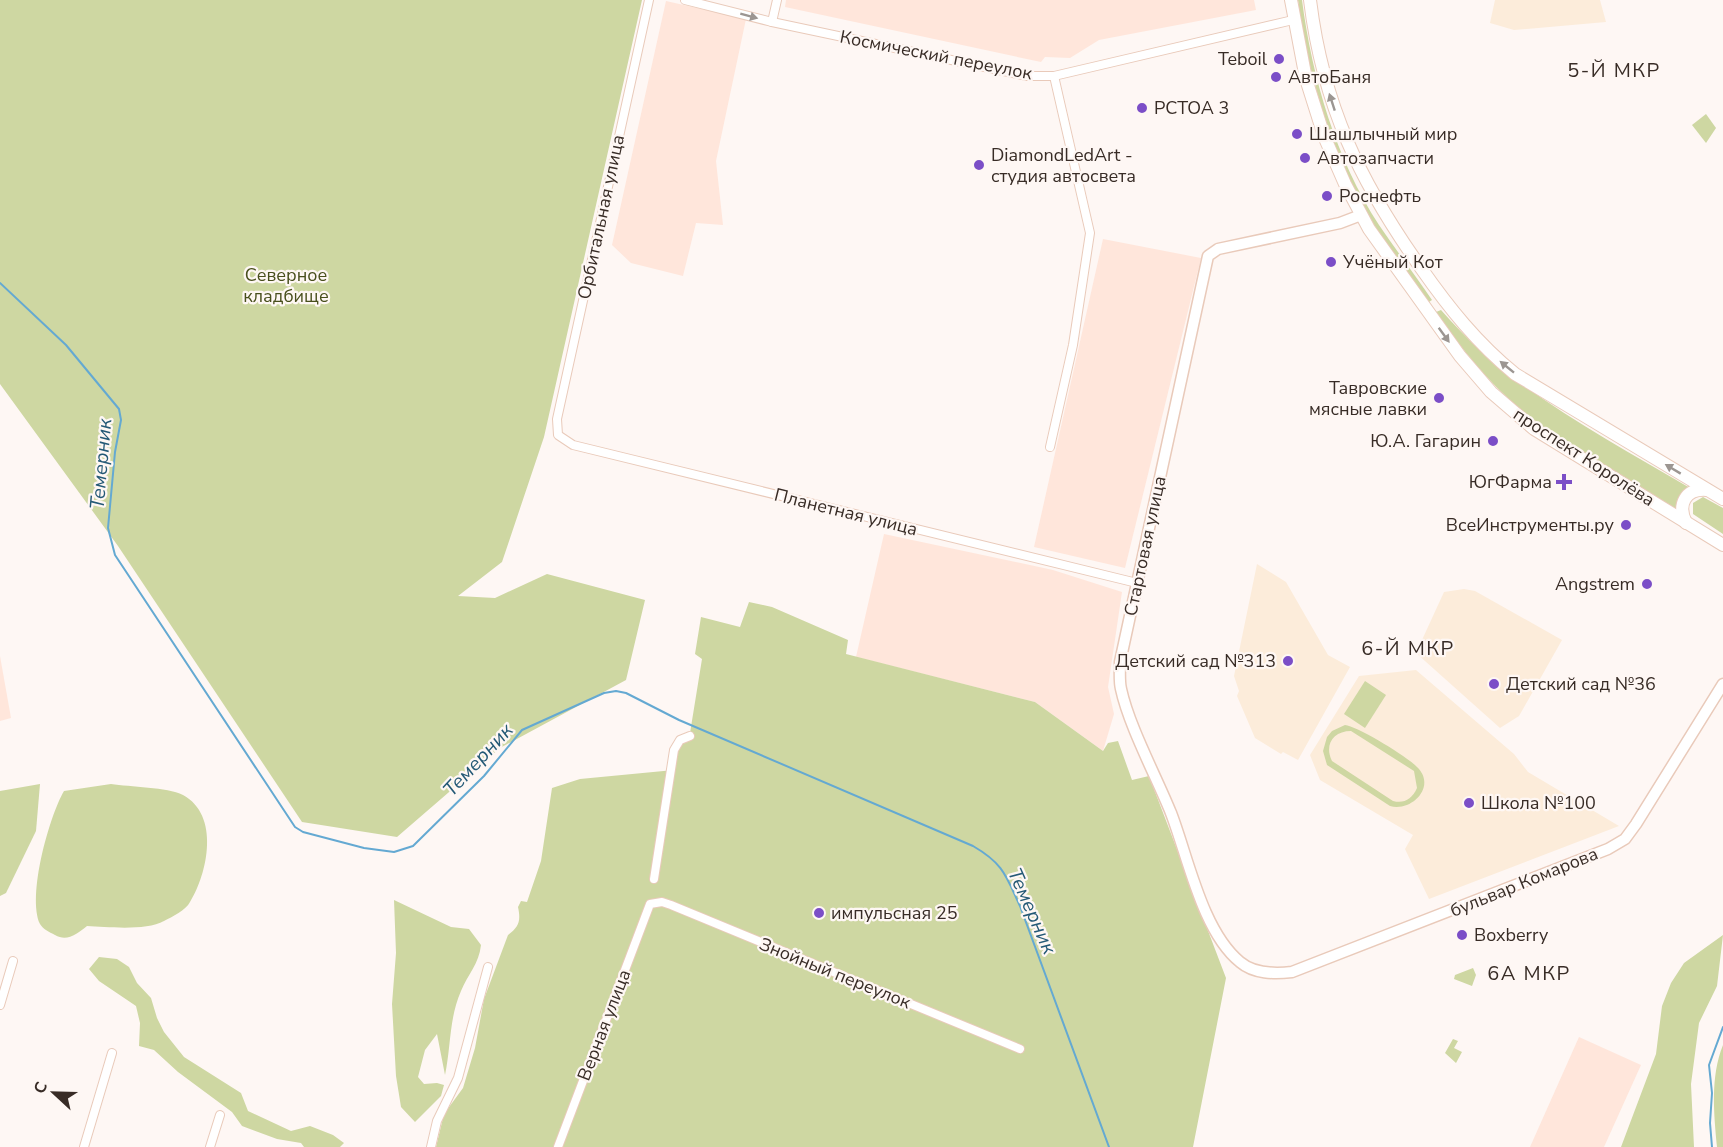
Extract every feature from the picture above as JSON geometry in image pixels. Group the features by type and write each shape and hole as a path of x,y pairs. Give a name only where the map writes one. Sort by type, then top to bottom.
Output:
{"main road":[{"name":"проспект Королёва","path":"1291,0 1293,20 1316,112 1331,153 1361,215 1472,371 1520,418 1554,442 1723,545"},
{"name":"проспект Королёва","path":"1310,0 1326,81 1354,158 1387,220 1442,299 1476,339 1515,374 1723,499"},
{"path":"1425,308 1437,307 1442,299"},
{"path":"1686,523 1682,515 1684,498 1691,492 1708,490"}],"street":[{"name":"Орбитальная улица","path":"558,435 557,419 649,0"},
{"name":"Космический переулок","path":"684,0 772,22 1008,72 1054,76 1293,20"},
{"path":"772,22 777,0"},
{"path":"1050,447 1073,345 1090,233 1054,76"},
{"name":"Стартовая улица","path":"1249,968 1233,955 1210,920 1121,689 1120,662 1208,256 1218,249 1340,223 1361,215"},
{"name":"Планетная улица","path":"558,435 573,445 1137,583"},
{"name":"бульвар Комарова","path":"1249,968 1279,974 1307,968 1608,849 1625,839 1723,684"},
{"path":"654,879 674,750 680,740 690,736"},
{"name":"Знойный переулок","path":"650,903 662,902 671,905 1020,1048"},
{"name":"Верная улица","path":"558,1147 650,903"},
{"path":"0,1005 13,961"},
{"path":"431,1147 437,1121 458,1078 488,967"},
{"path":"84,1147 112,1053"},
{"path":"210,1147 220,1115"}],"shaded area":[{"path":"786,0 1254,0 1256,10 1099,40 1070,58 1045,57 1041,62 785,7"},
{"path":"1495,0 1600,0 1606,22 1514,30 1490,23"},
{"path":"666,1 746,19 716,161 723,225 696,223 683,276 631,263 612,245"},
{"path":"1103,239 1201,258 1125,568 1034,547"},
{"path":"884,534 1053,570 1122,592 1108,687 1114,714 1103,751 1035,702 856,657"},
{"name":"Детский сад №313","path":"1257,564 1286,582 1328,655 1350,667 1298,760 1283,752 1281,754 1255,738 1237,696 1239,691 1234,676"},
{"name":"Детский сад №36","path":"1464,589 1475,591 1562,640 1519,716 1500,728 1416,653 1444,592"},
{"path":"0,656 11,718 0,721"},
{"name":"Школа №100","path":"1416,670 1514,754 1528,772 1619,826 1429,899 1405,849 1413,835 1320,780 1310,755 1359,676"},
{"path":"1579,1037 1641,1065 1604,1147 1530,1147"}],"green space":[{"name":"Северное кладбище","path":"0,0 642,0 544,437 502,562 458,596 495,598 547,574 645,600 626,680 500,748 397,837 302,822 118,546 0,384"},
{"path":"1298,0 1302,0 1319,88 1350,173 1379,225 1432,300 1429,302 1373,223 1346,171 1324,116 1308,59"},
{"path":"1706,114 1716,128 1706,143 1692,125"},
{"path":"1441,310 1496,364 1526,387 1590,430 1690,488 1677,510 1576,449 1519,408 1496,387 1464,351 1436,312"},
{"path":"1703,497 1723,508 1723,534 1693,514 1693,503"},
{"path":"749,602 772,607 848,640 846,654 1035,702 1103,751 1108,743 1118,741 1132,780 1149,776 1226,978 1193,1147 436,1147 444,1114 463,1088 475,1048 484,999 508,935 518,923 518,907 521,901 527,902 541,861 552,788 580,779 674,770 681,740 690,733 702,659 695,654 701,617 740,627"},
{"path":"1365,681 1386,695 1365,728 1344,714"},
{"path":"1345,725 1351,727 1404,756 1422,774 1424,782 1419,796 1406,805 1390,806 1327,765 1323,751 1327,737 1332,731","holes":["1351,731 1414,771 1417,788 1415,792 1404,801 1393,801 1332,761 1330,744 1339,733"]},
{"path":"40,784 36,831 6,893 0,896 0,791"},
{"path":"111,784 176,792 195,804 206,830 207,845 202,876 188,905 164,921 137,927 87,926 72,936 59,937 41,926 36,895 46,837 52,819 64,791"},
{"path":"394,900 451,927 469,929 481,945 476,963 457,1001 445,1075 437,1034 425,1050 418,1077 424,1084 444,1085 441,1096 415,1122 401,1107 396,1076 392,1004 396,953"},
{"path":"1723,935 1717,986 1699,1023 1691,1084 1694,1147 1621,1147 1656,1054 1662,1006 1671,983 1684,963"},
{"path":"99,957 117,959 129,967 137,983 151,998 164,1032 184,1057 241,1093 248,1111 291,1131 310,1126 333,1135 344,1143 340,1147 304,1147 301,1143 277,1139 242,1126 232,1112 178,1072 154,1050 139,1046 140,1023 136,1006 99,981 89,969"},
{"path":"1473,968 1476,975 1472,986 1454,979 1455,975"},
{"path":"1453,1039 1458,1041 1454,1048 1462,1052 1456,1063 1445,1053"},
{"path":"1723,1045 1723,1147 1717,1147 1714,1109 1715,1083"}],"waterway":[{"name":"Темерник","path":"0,283 66,345 119,409 121,420 115,452 108,528 115,555 295,827 303,832 364,848 394,852 413,846 484,776 522,730 604,693 616,691 626,693 679,720 973,846 998,865 1020,906 1109,1147"},
{"name":"Темерник","path":"1712,1147 1710,1123 1712,1093 1709,1065 1723,1027"}],"place":[{"name":"Teboil","path":"1279,59"},
{"name":"АвтоБаня","path":"1276,77"},
{"name":"РСТОА 3","path":"1142,108"},
{"name":"Шашлычный мир","path":"1297,134"},
{"name":"Автозапчасти","path":"1305,158"},
{"name":"DiamondLedArt - студия автосвета","path":"979,165"},
{"name":"Роснефть","path":"1327,196"},
{"name":"Учёный Кот","path":"1331,262"},
{"name":"Тавровские мясные лавки","path":"1439,398"},
{"name":"Ю.А. Гагарин","path":"1493,441"},
{"name":"ЮгФарма","path":"1564,482"},
{"name":"ВсеИнструменты.ру","path":"1626,525"},
{"name":"Angstrem","path":"1647,584"},
{"name":"Детский сад №313","path":"1288,661"},
{"name":"Детский сад №36","path":"1494,684"},
{"name":"Школа №100","path":"1469,803"},
{"name":"импульсная 25","path":"819,913"},
{"name":"Boxberry","path":"1462,935"}],"district":[{"name":"5-Й МКР","path":"1614,70"},
{"name":"6-Й МКР","path":"1408,648"},
{"name":"6А МКР","path":"1529,973"}]}
